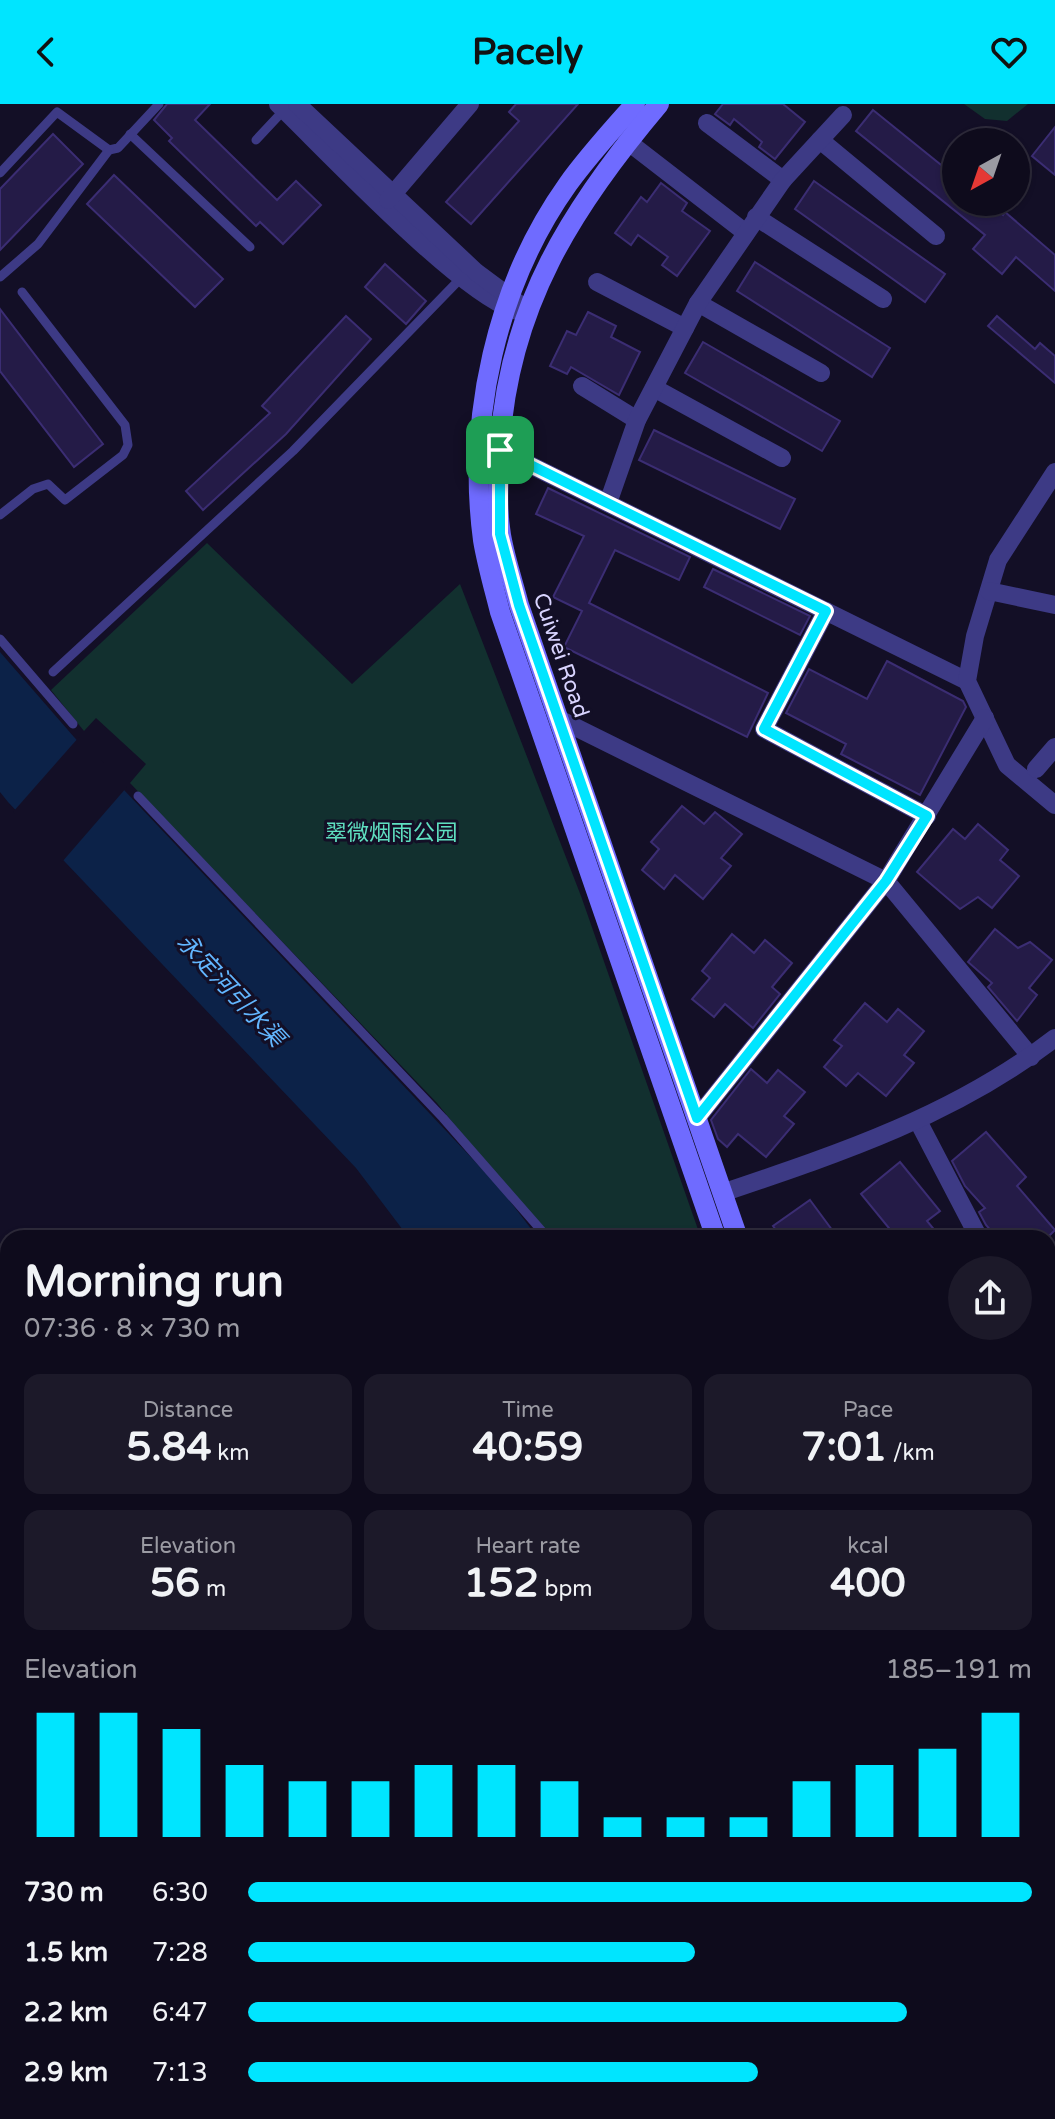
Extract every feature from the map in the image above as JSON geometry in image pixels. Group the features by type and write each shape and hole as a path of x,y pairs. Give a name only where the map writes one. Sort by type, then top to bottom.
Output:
{"main road":[{"name":"Cuiwei Road","path":"635,104 567,186 535,241 514,306 500,450 500,534 519,605 735,1230"},
{"name":"Cuiwei Road","path":"659,104 584,198 496,337 484,401 478,469 484,542 500,612 713,1230"}],"street":[{"path":"389,199 470,104"},
{"path":"286,106 514,306"},
{"path":"608,503 637,420 698,303 783,180 843,115"},
{"path":"707,123 783,180"},
{"path":"820,140 936,236"},
{"path":"627,141 751,225 883,299"},
{"path":"389,199 461,278 514,306"},
{"path":"597,282 685,328"},
{"path":"698,303 821,373"},
{"path":"582,386 637,420"},
{"path":"654,388 782,458"},
{"path":"500,450 967,681"},
{"path":"1055,472 998,560 975,636 967,681 1007,765 1055,805"},
{"path":"989,591 1055,605"},
{"path":"826,611 764,729 927,816"},
{"path":"697,1118 886,881 985,718"},
{"path":"559,719 886,881 1031,1057"},
{"path":"1036,769 1055,747"},
{"path":"722,1193 831,1156 947,1108 1031,1057 1055,1038"},
{"path":"918,1121 975,1230"}],"lane":[{"path":"0,277 38,244 109,150 118,148 159,104"},
{"path":"256,140 286,106"},
{"path":"0,173 57,112 109,150"},
{"path":"130,134 250,247"},
{"path":"53,672 293,451 461,278"},
{"path":"0,515 33,489 48,484 65,500 123,455 128,445 125,425 22,292"},
{"path":"0,639 73,724"},
{"path":"138,796 443,1118 541,1230"}],"green space":[{"path":"964,104 1028,104 1007,121 985,119"},
{"name":"翠微烟雨公园","path":"207,543 352,684 460,584 581,896 698,1230 540,1230 437,1103 130,783 146,764 96,718 84,731 51,690"}],"water":[{"name":"永定河引水渠","path":"0,652 74,737 500,1188 532,1230 403,1230 356,1168 0,792"}],"pier":[{"path":"79,737 127,787 62,862 13,812"}],"building":[{"path":"167,104 210,104 195,120 277,200 296,181 321,205 283,244 260,222 256,226 169,141 172,138 154,120"},
{"path":"516,104 578,104 471,224 446,202 519,121 509,112"},
{"path":"723,104 783,104 805,122 775,159 759,147 762,142 734,119 730,125 715,114"},
{"path":"873,110 942,166 942,200 856,131"},
{"path":"1055,127 1055,175 1032,156"},
{"path":"53,134 83,164 0,250 0,189"},
{"path":"114,175 223,279 195,307 87,204"},
{"path":"814,181 945,274 925,302 795,209"},
{"path":"661,183 687,203 682,211 710,231 677,276 662,265 668,257 638,235 631,245 615,233 641,197 647,202"},
{"path":"961,216 1010,216 1055,255 1055,291 1016,257 1002,274 973,249 985,235"},
{"path":"755,262 890,348 872,377 737,291"},
{"path":"385,264 426,301 406,324 365,287"},
{"path":"0,309 103,444 74,467 0,371"},
{"path":"588,312 616,326 611,337 640,352 619,395 571,367 567,374 550,366 567,331 576,335"},
{"path":"346,316 371,339 286,434 203,510 186,491 270,413 262,406"},
{"path":"997,316 1035,349 1040,343 1055,356 1055,383 988,326"},
{"path":"703,342 840,421 822,451 685,373"},
{"path":"654,430 795,499 780,529 639,460"},
{"path":"548,488 690,557 679,580 615,550 589,603 768,693 747,737 564,647 582,611 553,597 584,536 536,514"},
{"path":"713,569 810,616 800,635 704,587"},
{"path":"887,661 963,701 966,707 920,795 841,754 846,744 786,713 809,669 867,699"},
{"path":"682,806 704,824 715,812 742,834 721,858 731,866 703,899 675,875 664,889 642,870 659,849 651,842"},
{"path":"978,824 1008,850 1000,860 1019,876 992,908 978,897 960,909 917,872 953,829 965,839"},
{"path":"995,929 1018,948 1030,942 1052,960 1029,988 1037,995 1017,1021 988,987 992,983 968,962"},
{"path":"732,934 754,953 765,940 792,963 772,987 780,994 753,1028 725,1004 714,1017 692,999 710,978 702,971"},
{"path":"865,1003 887,1022 898,1009 924,1031 904,1055 914,1063 886,1096 858,1073 846,1086 824,1067 842,1046 834,1040"},
{"path":"751,1069 767,1083 778,1070 805,1092 784,1116 794,1124 766,1157 738,1134 727,1147 718,1139 711,1120"},
{"path":"986,1132 1026,1177 1017,1186 1055,1230 990,1230 979,1212 985,1208 965,1186 952,1161"},
{"path":"900,1162 940,1211 927,1221 934,1230 890,1230 861,1194"},
{"path":"810,1200 832,1230 776,1230 773,1226"}],"route":[{"path":"500,450 826,611 764,729 927,816 886,881 697,1118 519,605 500,534 500,450"}]}
